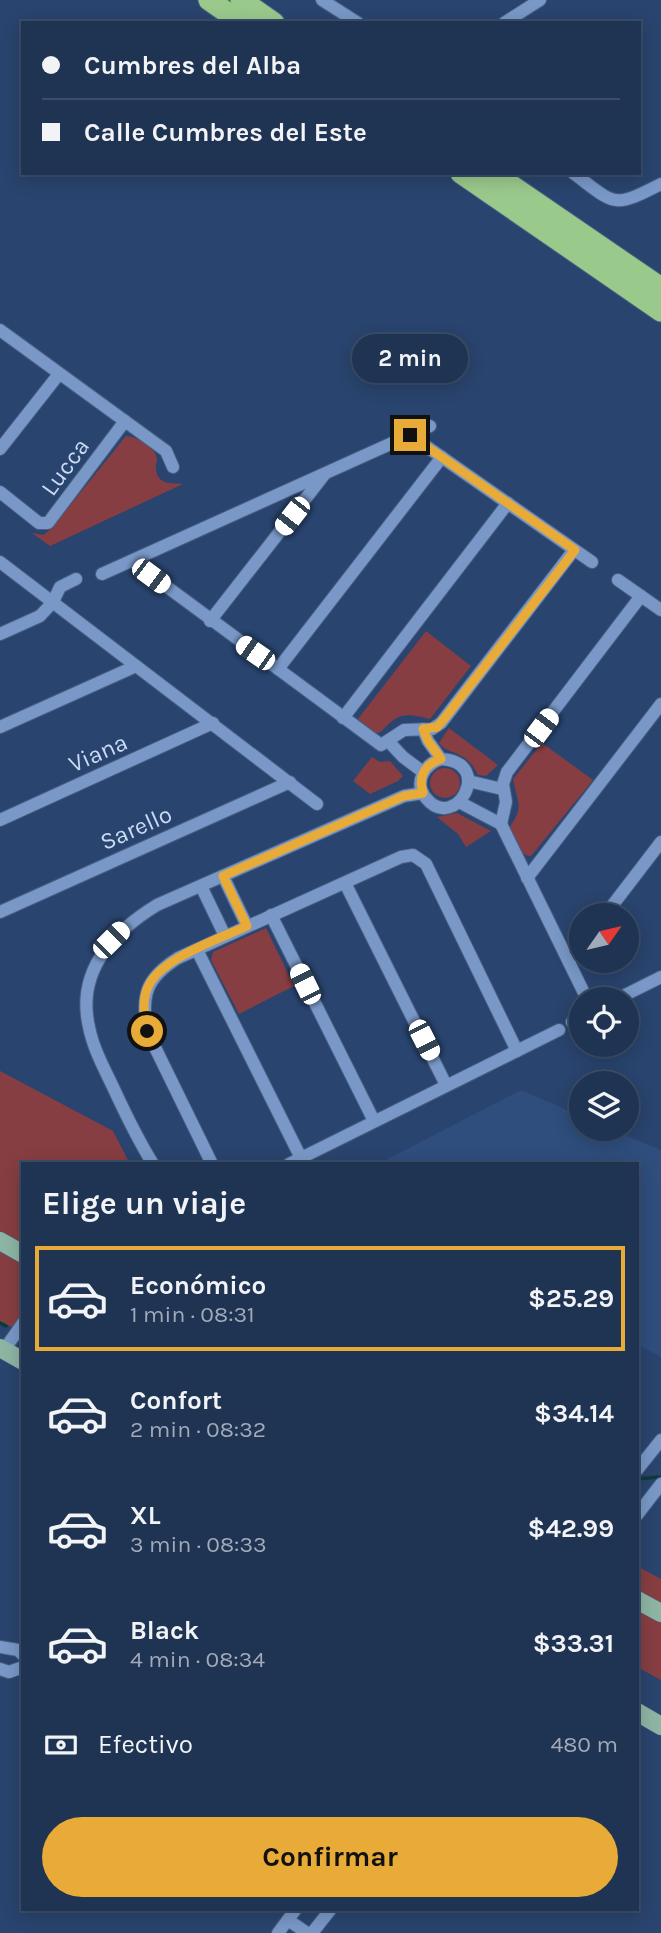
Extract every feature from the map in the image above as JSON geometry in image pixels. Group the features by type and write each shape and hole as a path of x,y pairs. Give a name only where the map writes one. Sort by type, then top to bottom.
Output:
{"highway":[{"path":"209,0 240,21"},
{"path":"241,0 271,21"},
{"path":"464,175 661,311"},
{"path":"497,175 661,288"}],"main road":[{"path":"0,1241 21,1253"},
{"path":"2,1349 21,1360"},
{"path":"639,1601 661,1614"},
{"path":"639,1713 661,1726"}],"street":[{"path":"322,0 355,21"},
{"path":"507,21 540,0"},
{"path":"576,175 609,200 624,201 661,184"},
{"path":"0,330 166,451 173,467"},
{"path":"0,449 59,374"},
{"name":"Lucca","path":"0,492 39,523 48,523 125,421"},
{"path":"102,574 430,426"},
{"path":"410,435 592,562"},
{"path":"278,668 442,457"},
{"path":"210,621 326,474"},
{"path":"343,718 508,503"},
{"path":"132,561 378,744 389,742 404,730 437,727 575,550"},
{"path":"0,562 317,804"},
{"path":"0,634 40,617 53,602 60,587 76,579"},
{"path":"618,580 661,610"},
{"path":"501,824 506,802 502,789 507,772 641,596"},
{"path":"0,727 136,666"},
{"path":"527,878 661,704"},
{"name":"Viana","path":"0,820 213,723"},
{"path":"423,729 441,759"},
{"path":"389,742 423,772"},
{"path":"441,759 463,767 468,781 468,789 459,802 446,807 426,799 421,786 423,772 441,759"},
{"path":"468,781 502,789"},
{"name":"Sarello","path":"0,912 290,782"},
{"path":"151,1162 95,1048 88,1025 89,986 111,940 124,927 157,905 404,796 423,793"},
{"path":"459,802 501,824 569,962"},
{"path":"614,903 661,842"},
{"path":"211,1162 147,1031 144,1013 149,984 159,972 197,950 401,857 413,855 423,860 517,1051"},
{"path":"223,876 247,926"},
{"path":"345,883 446,1085"},
{"path":"201,886 225,936"},
{"path":"271,915 374,1121"},
{"path":"197,950 295,1161 559,1030"},
{"path":"639,988 661,977"},
{"path":"2,1349 21,1325"},
{"path":"639,1468 661,1440"},
{"path":"639,1512 661,1484"},
{"path":"0,1647 21,1653"},
{"path":"0,1670 9,1672 21,1668"},
{"path":"278,1933 295,1911"},
{"path":"288,1920 310,1933 329,1911"}],"shaded area":[{"path":"126,436 139,440 153,450 157,458 157,474 162,481 183,484 50,546 32,533 43,535 51,529"},
{"path":"426,631 471,666 430,719 399,717 381,732 374,733 358,719"},
{"path":"449,728 498,765 486,776 478,775 468,760 439,743"},
{"path":"542,743 593,780 531,856 520,850 509,828 518,809 513,779"},
{"path":"372,757 380,762 390,761 403,776 370,794 353,781"},
{"path":"445,768 456,772 460,783 456,794 445,798 434,794 430,783 434,772"},
{"path":"457,813 491,831 466,847 458,834 437,817"},
{"path":"266,928 294,986 239,1014 211,960 213,952"},
{"path":"0,1071 113,1131 129,1162 21,1162 21,1259 0,1246"},
{"path":"521,1090 569,1111 569,1141 639,1141 661,1150 661,1357 639,1345 639,1162 382,1162"},
{"path":"0,1249 21,1261 21,1332 0,1321"},
{"path":"639,1567 661,1579 661,1680 639,1668"}],"waterway":[{"path":"0,1323 6,1326"},
{"path":"639,1479 659,1477"}],"route":[{"path":"147,1031 145,996 149,984 159,972 178,958 247,926 223,876 404,796 423,793 423,772 441,759 423,729 432,729 441,723 575,550 410,435"}]}
